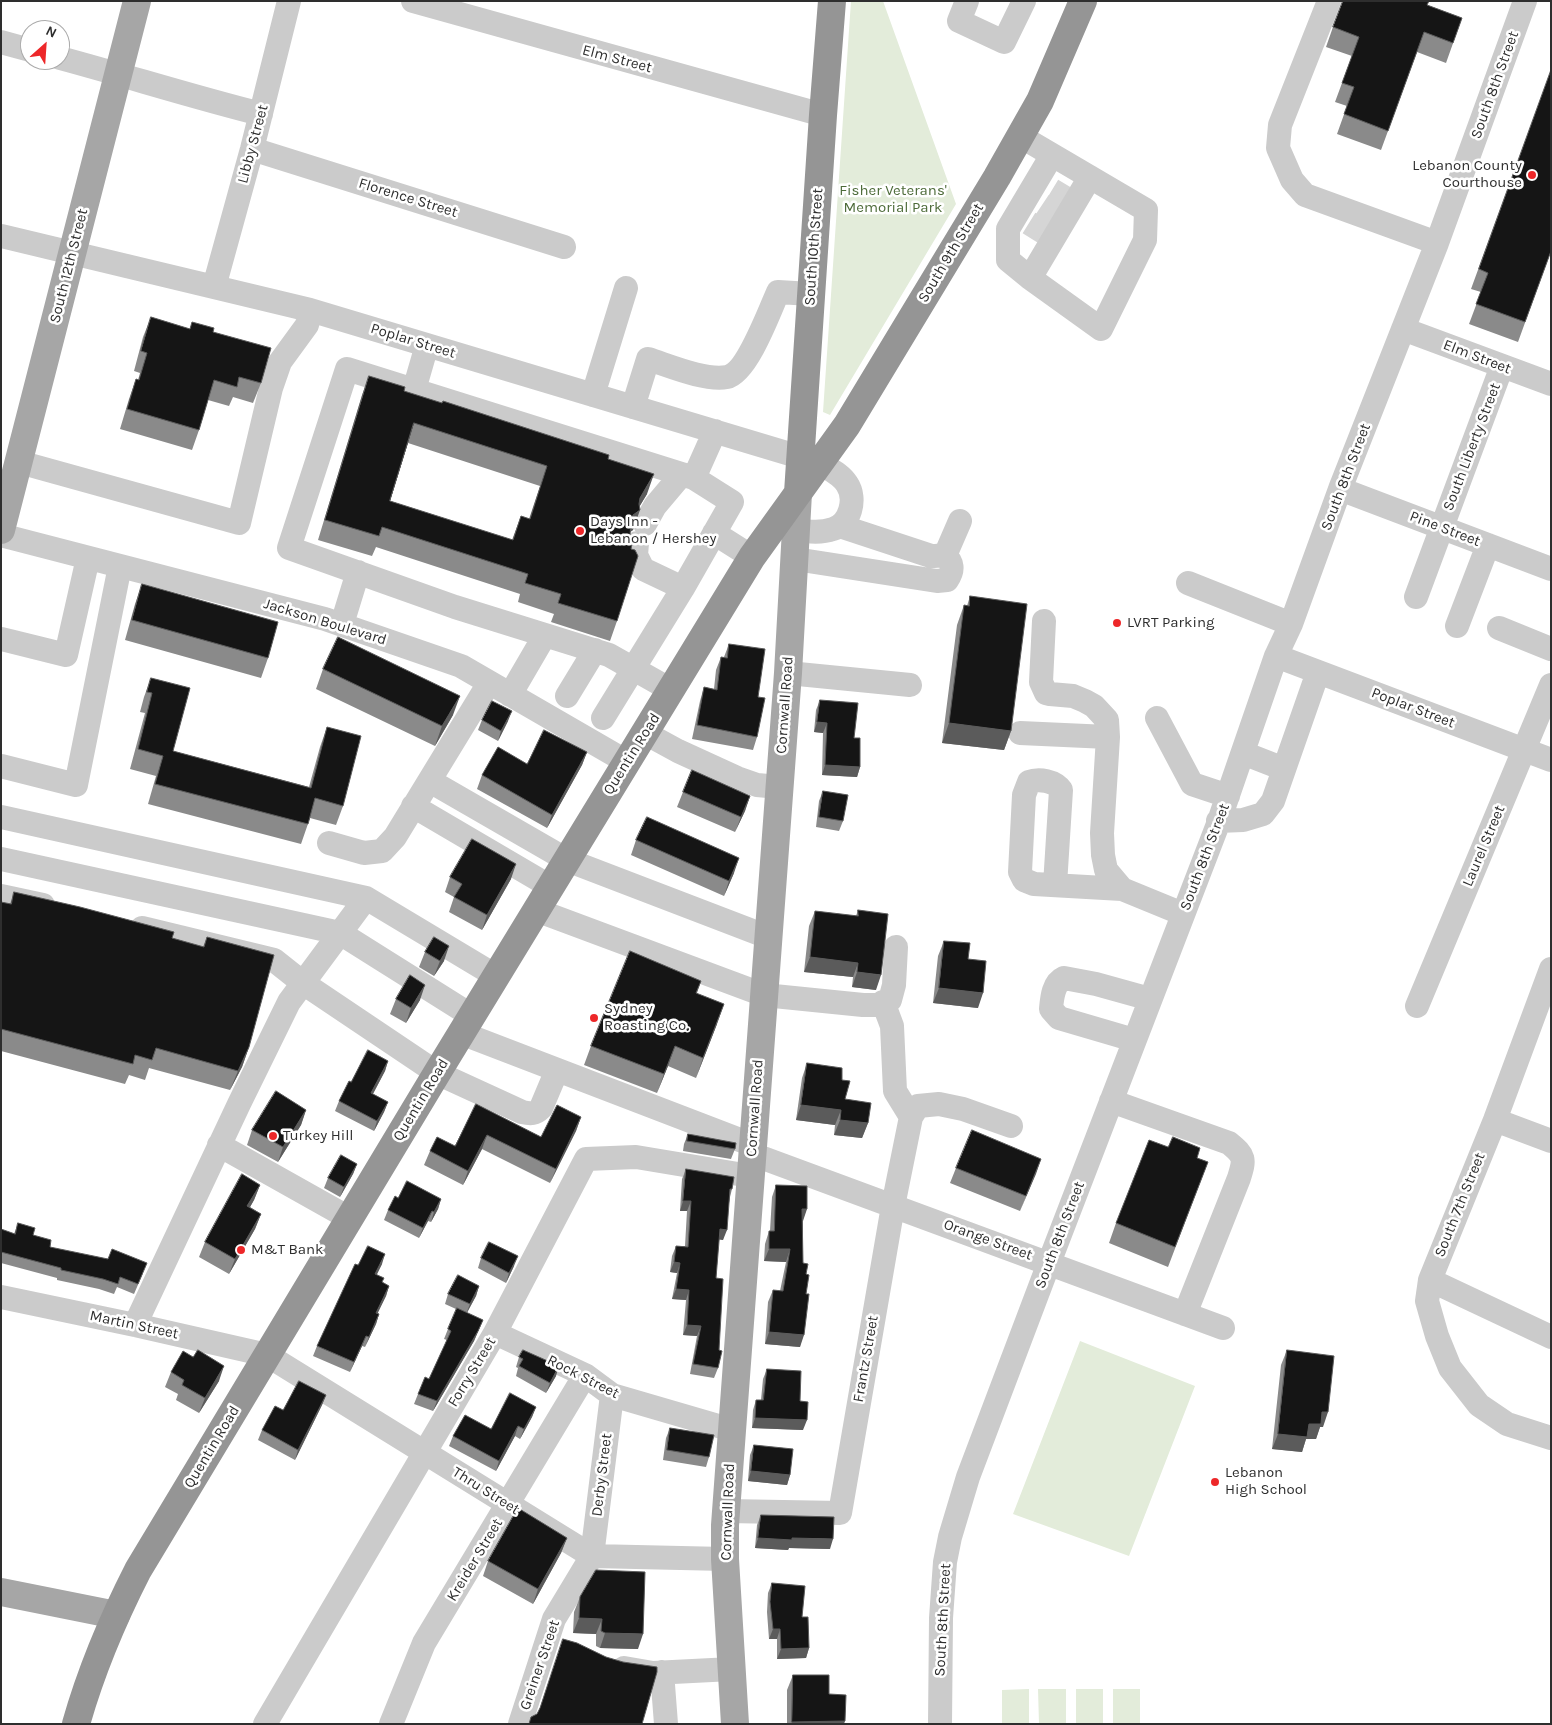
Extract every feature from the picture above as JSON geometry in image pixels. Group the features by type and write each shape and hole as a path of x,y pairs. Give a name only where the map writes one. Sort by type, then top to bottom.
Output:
{"highway":[{"name":"South 10th Street","path":"798,493 810,460 810,294 832,1"},
{"name":"South 9th Street","path":"810,460 847,425 977,210 1040,101 1084,1"},
{"name":"Quentin Road","path":"76,1724 89,1683 116,1615 138,1570 466,1024 752,557 786,527 798,493"}],"main road":[{"name":"South 12th Street","path":"1,530 137,1"},
{"name":"Cornwall Road","path":"736,1724 725,1559 726,1511 795,559 786,527"},
{"path":"1,1592 116,1615"}],"street":[{"name":"Libby Street","path":"214,287 252,149 289,1"},
{"name":"Elm Street","path":"413,1 823,115"},
{"path":"967,1 959,21 1004,42 1024,1"},
{"path":"1329,1 1280,126 1278,148 1292,180 1305,195 1437,243"},
{"name":"South 8th Street","path":"940,1724 942,1588 950,1537 968,1477 1228,796 1276,656 1291,624 1340,489 1437,243 1525,1"},
{"path":"1,42 20,47"},
{"path":"70,61 261,114"},
{"path":"1020,136 1052,155 1090,177 1146,210 1145,240 1101,329 1008,260 1044,211 1090,177"},
{"name":"Florence Street","path":"252,149 564,247"},
{"path":"1030,278 1044,211 1052,155"},
{"path":"977,210 1044,211"},
{"name":"Poplar Street","path":"1,236 310,310 810,460 841,477 848,485 852,503 845,522 840,526"},
{"path":"593,395 626,288"},
{"path":"633,407 648,359 709,377 729,377 742,367 755,344 778,292 810,294"},
{"path":"19,462 239,523 271,388 280,362 307,325 310,310"},
{"name":"Elm Street","path":"1403,329 1551,384"},
{"path":"414,390 427,345"},
{"name":"South Liberty Street","path":"1416,597 1502,366"},
{"path":"603,718 632,668 683,588 732,502 688,476 348,369 289,548 455,607 609,655 632,668 671,690"},
{"path":"683,588 643,569 636,555 641,533 655,506 688,476 715,431"},
{"name":"Pine Street","path":"1340,489 1551,569"},
{"path":"944,555 960,521"},
{"path":"786,527 820,531 832,530 840,526 931,556 944,555 950,559 952,567 951,574 947,580 936,581 795,559"},
{"path":"714,532 752,557"},
{"name":"Jackson Boulevard","path":"1,535 342,624 461,666 627,762"},
{"path":"1457,626 1488,545"},
{"path":"1,639 66,654 88,558"},
{"path":"1,766 76,785 120,566"},
{"path":"342,624 358,572"},
{"path":"1188,583 1291,624"},
{"path":"1044,621 1042,688 1046,693 1072,696 1094,706 1107,720 1108,737 1102,833 1103,855 1106,870 1122,889"},
{"path":"1499,628 1551,649"},
{"path":"510,695 545,635"},
{"path":"567,696 595,650"},
{"name":"Poplar Street","path":"1276,656 1551,760"},
{"path":"1218,821 1243,820 1263,814 1272,801 1318,672"},
{"path":"788,673 910,686"},
{"path":"329,842 364,853 382,851 395,837 489,683"},
{"name":"Laurel Street","path":"1417,1006 1551,685"},
{"path":"1157,718 1192,784 1228,796"},
{"path":"645,733 678,752 736,778 757,786 779,787"},
{"path":"1020,733 1108,737"},
{"path":"1243,753 1284,769"},
{"path":"430,781 567,860 768,937"},
{"path":"414,806 551,887"},
{"path":"1,817 366,898 496,976"},
{"path":"1,858 340,933 466,1024 557,1070 752,1158"},
{"path":"1055,885 1122,889 1183,914"},
{"path":"1,896 60,909"},
{"path":"135,1325 288,1002 366,898"},
{"path":"536,910 764,995 863,1005 878,1004 890,1000 894,985 896,947"},
{"path":"116,922 274,960 303,983 437,1073 522,1112 536,1113 542,1108 557,1070"},
{"name":"South 7th Street","path":"1551,969 1495,1120 1430,1280 1427,1301 1437,1336 1450,1368 1480,1405 1507,1424 1551,1438"},
{"path":"1134,1040 1059,1018 1050,1009 1052,993 1060,980 1064,978 1096,984 1150,999"},
{"path":"883,1002 892,1026 895,1091 911,1117 918,1106 939,1104 963,1109 1010,1126"},
{"path":"1111,1101 1230,1144 1240,1152 1243,1163 1239,1178 1185,1314"},
{"name":"Frantz Street","path":"726,1511 840,1513 893,1206 911,1117"},
{"path":"1495,1120 1551,1141"},
{"path":"219,1145 349,1218"},
{"name":"Forry Street","path":"265,1724 495,1334 586,1159 636,1157 752,1158"},
{"name":"Orange Street","path":"752,1158 893,1206 1223,1328"},
{"path":"1430,1280 1551,1337"},
{"name":"Martin Street","path":"1,1297 267,1355"},
{"name":"Rock Street","path":"495,1334 585,1376 612,1394 732,1430"},
{"name":"Thru Street","path":"267,1355 592,1556"},
{"name":"Kreider Street","path":"390,1724 424,1643 585,1376"},
{"name":"Derby Street","path":"592,1556 612,1394"},
{"path":"592,1556 725,1559"},
{"name":"Greiner Street","path":"520,1724 559,1640 554,1619 592,1556"},
{"path":"604,1664 634,1670 662,1672 732,1669"},
{"path":"662,1672 666,1724"}],"green space":[{"name":"Fisher Veterans' Memorial Park","path":"851,1 883,1 956,204 830,415 823,412"},
{"path":"1080,1341 1195,1386 1129,1556 1013,1514"},
{"path":"1029,1689 1029,1724 1002,1724 1002,1690"},
{"path":"1038,1689 1066,1689 1066,1724 1039,1724"},
{"path":"1076,1689 1103,1689 1103,1724 1076,1724"},
{"path":"1113,1689 1140,1689 1140,1724 1113,1724"}],"building":[{"path":"1343,1 1429,1 1427,5 1462,18 1453,43 1424,32 1388,131 1344,114 1354,87 1342,83 1359,37 1333,27"},
{"name":"Lebanon County Courthouse","path":"1551,70 1551,251 1525,322 1476,304 1488,273 1479,269"},
{"path":"151,317 190,329 192,322 214,328 213,332 271,348 261,383 239,377 237,387 214,380 199,430 127,409 136,379 139,380 147,353 141,351"},
{"path":"369,376 405,387 404,391 442,403 443,401 609,455 608,459 654,474 640,498 640,510 633,515 631,522 631,549 635,550 638,556 617,621 558,603 561,594 525,583 528,574 382,527 379,536 325,520","holes":["414,423 547,466 530,519 521,516 513,540 390,501"]},
{"path":"142,584 278,622 268,658 132,620"},
{"path":"970,596 1027,604 1011,731 949,723 964,605 969,606"},
{"path":"338,637 460,696 442,726 323,669"},
{"path":"729,644 765,649 758,697 765,698 757,737 697,725 704,687 717,690 721,657 727,658"},
{"path":"151,678 190,688 173,751 311,788 327,727 361,736 343,806 315,798 308,824 155,784 163,756 138,749 152,693 147,692"},
{"path":"820,700 858,703 854,738 860,738 860,767 825,765 827,723 817,722"},
{"path":"492,701 512,711 501,731 482,720"},
{"path":"544,730 587,752 552,815 482,775 498,747 527,764"},
{"path":"692,770 750,796 741,817 683,792"},
{"path":"823,791 848,795 843,821 819,817"},
{"path":"647,817 739,858 729,881 636,840"},
{"path":"472,839 516,864 487,915 454,897 462,884 450,877"},
{"path":"14,892 174,932 172,938 204,947 207,937 274,955 249,1047 238,1071 156,1048 152,1060 135,1055 133,1064 1,1029 1,902 11,904"},
{"path":"858,910 888,914 881,975 857,972 858,963 810,957 815,911 858,916"},
{"path":"434,937 449,946 440,961 425,952"},
{"path":"944,941 970,943 968,959 986,961 983,993 939,988"},
{"path":"630,951 701,981 696,993 724,1004 703,1058 675,1046 664,1074 591,1046"},
{"path":"410,975 425,985 411,1008 396,999"},
{"path":"368,1050 388,1061 371,1093 388,1102 377,1121 339,1101"},
{"path":"807,1063 842,1068 842,1080 850,1081 845,1099 871,1103 868,1123 840,1120 841,1110 801,1105"},
{"path":"276,1091 306,1110 283,1147 252,1130"},
{"path":"476,1104 541,1137 557,1105 581,1117 556,1169 487,1135 468,1171 430,1151 437,1137 455,1146"},
{"path":"972,1130 1041,1159 1026,1196 956,1168"},
{"path":"688,1134 736,1143 735,1149 687,1141"},
{"path":"1173,1137 1200,1148 1197,1158 1208,1162 1175,1247 1116,1223 1149,1140 1168,1147"},
{"path":"341,1155 357,1164 344,1187 328,1178"},
{"path":"686,1169 734,1177 732,1189 730,1189 727,1230 720,1229 716,1278 723,1279 719,1350 722,1351 718,1368 693,1364 701,1326 687,1325 689,1290 676,1289 680,1263 674,1262 676,1246 688,1247 691,1201 683,1201"},
{"path":"242,1174 260,1185 247,1206 261,1214 235,1259 205,1242"},
{"path":"407,1181 441,1199 423,1228 388,1210 395,1196 398,1198"},
{"path":"776,1185 807,1186 807,1209 802,1209 803,1263 808,1264 806,1274 809,1275 806,1294 809,1294 804,1335 769,1332 773,1290 783,1291 790,1249 769,1249 769,1231 774,1231"},
{"path":"18,1223 35,1228 33,1235 51,1240 50,1247 108,1259 112,1249 147,1263 138,1284 120,1277 118,1284 61,1270 61,1268 1,1252 1,1229 15,1234"},
{"path":"489,1242 518,1256 509,1273 481,1258"},
{"path":"368,1246 385,1254 375,1274 384,1278 382,1282 389,1286 376,1313 379,1314 369,1337 366,1336 354,1362 317,1346 355,1264 358,1265"},
{"path":"458,1275 479,1286 470,1304 448,1294"},
{"path":"457,1308 483,1320 437,1401 418,1394 425,1377 429,1379 451,1331 448,1329"},
{"path":"198,1350 224,1366 205,1398 182,1385 184,1380 171,1372 183,1351 193,1357"},
{"path":"523,1350 559,1366 550,1383 519,1366 523,1359 519,1357"},
{"path":"1287,1350 1334,1356 1328,1412 1322,1412 1321,1424 1309,1424 1307,1437 1278,1434"},
{"path":"767,1369 801,1371 800,1401 808,1402 807,1420 755,1418 756,1400 763,1400"},
{"path":"299,1381 326,1395 298,1450 262,1430 275,1406 283,1410"},
{"path":"510,1393 536,1407 524,1429 518,1426 499,1461 453,1436 465,1415 491,1429"},
{"path":"670,1428 714,1435 709,1457 667,1450"},
{"path":"754,1445 793,1449 790,1475 751,1471"},
{"path":"518,1508 567,1538 538,1589 488,1561"},
{"path":"761,1515 834,1517 833,1539 792,1538 792,1540 758,1538"},
{"path":"596,1570 645,1572 643,1634 605,1633 601,1631 602,1619 579,1618 580,1597"},
{"path":"772,1583 805,1586 802,1617 808,1617 809,1648 781,1649 780,1629 773,1629 770,1602"},
{"path":"563,1639 577,1643 606,1657 623,1662 657,1667 642,1724 529,1724 531,1717 537,1714 540,1708"},
{"path":"793,1675 829,1675 829,1694 846,1695 845,1721 792,1722"}],"tunnel":[{"path":"1052,190 1067,199"},
{"path":"1042,205 1057,215"},
{"path":"1029,223 1045,233"}],"place":[{"name":"Lebanon County Courthouse","path":"1532,175"},
{"name":"Days Inn - Lebanon / Hershey","path":"580,531"},
{"name":"LVRT Parking","path":"1117,623"},
{"name":"Sydney Roasting Co.","path":"594,1018"},
{"name":"Turkey Hill","path":"273,1136"},
{"name":"M&T Bank","path":"241,1250"},
{"name":"Lebanon High School","path":"1215,1482"}]}
